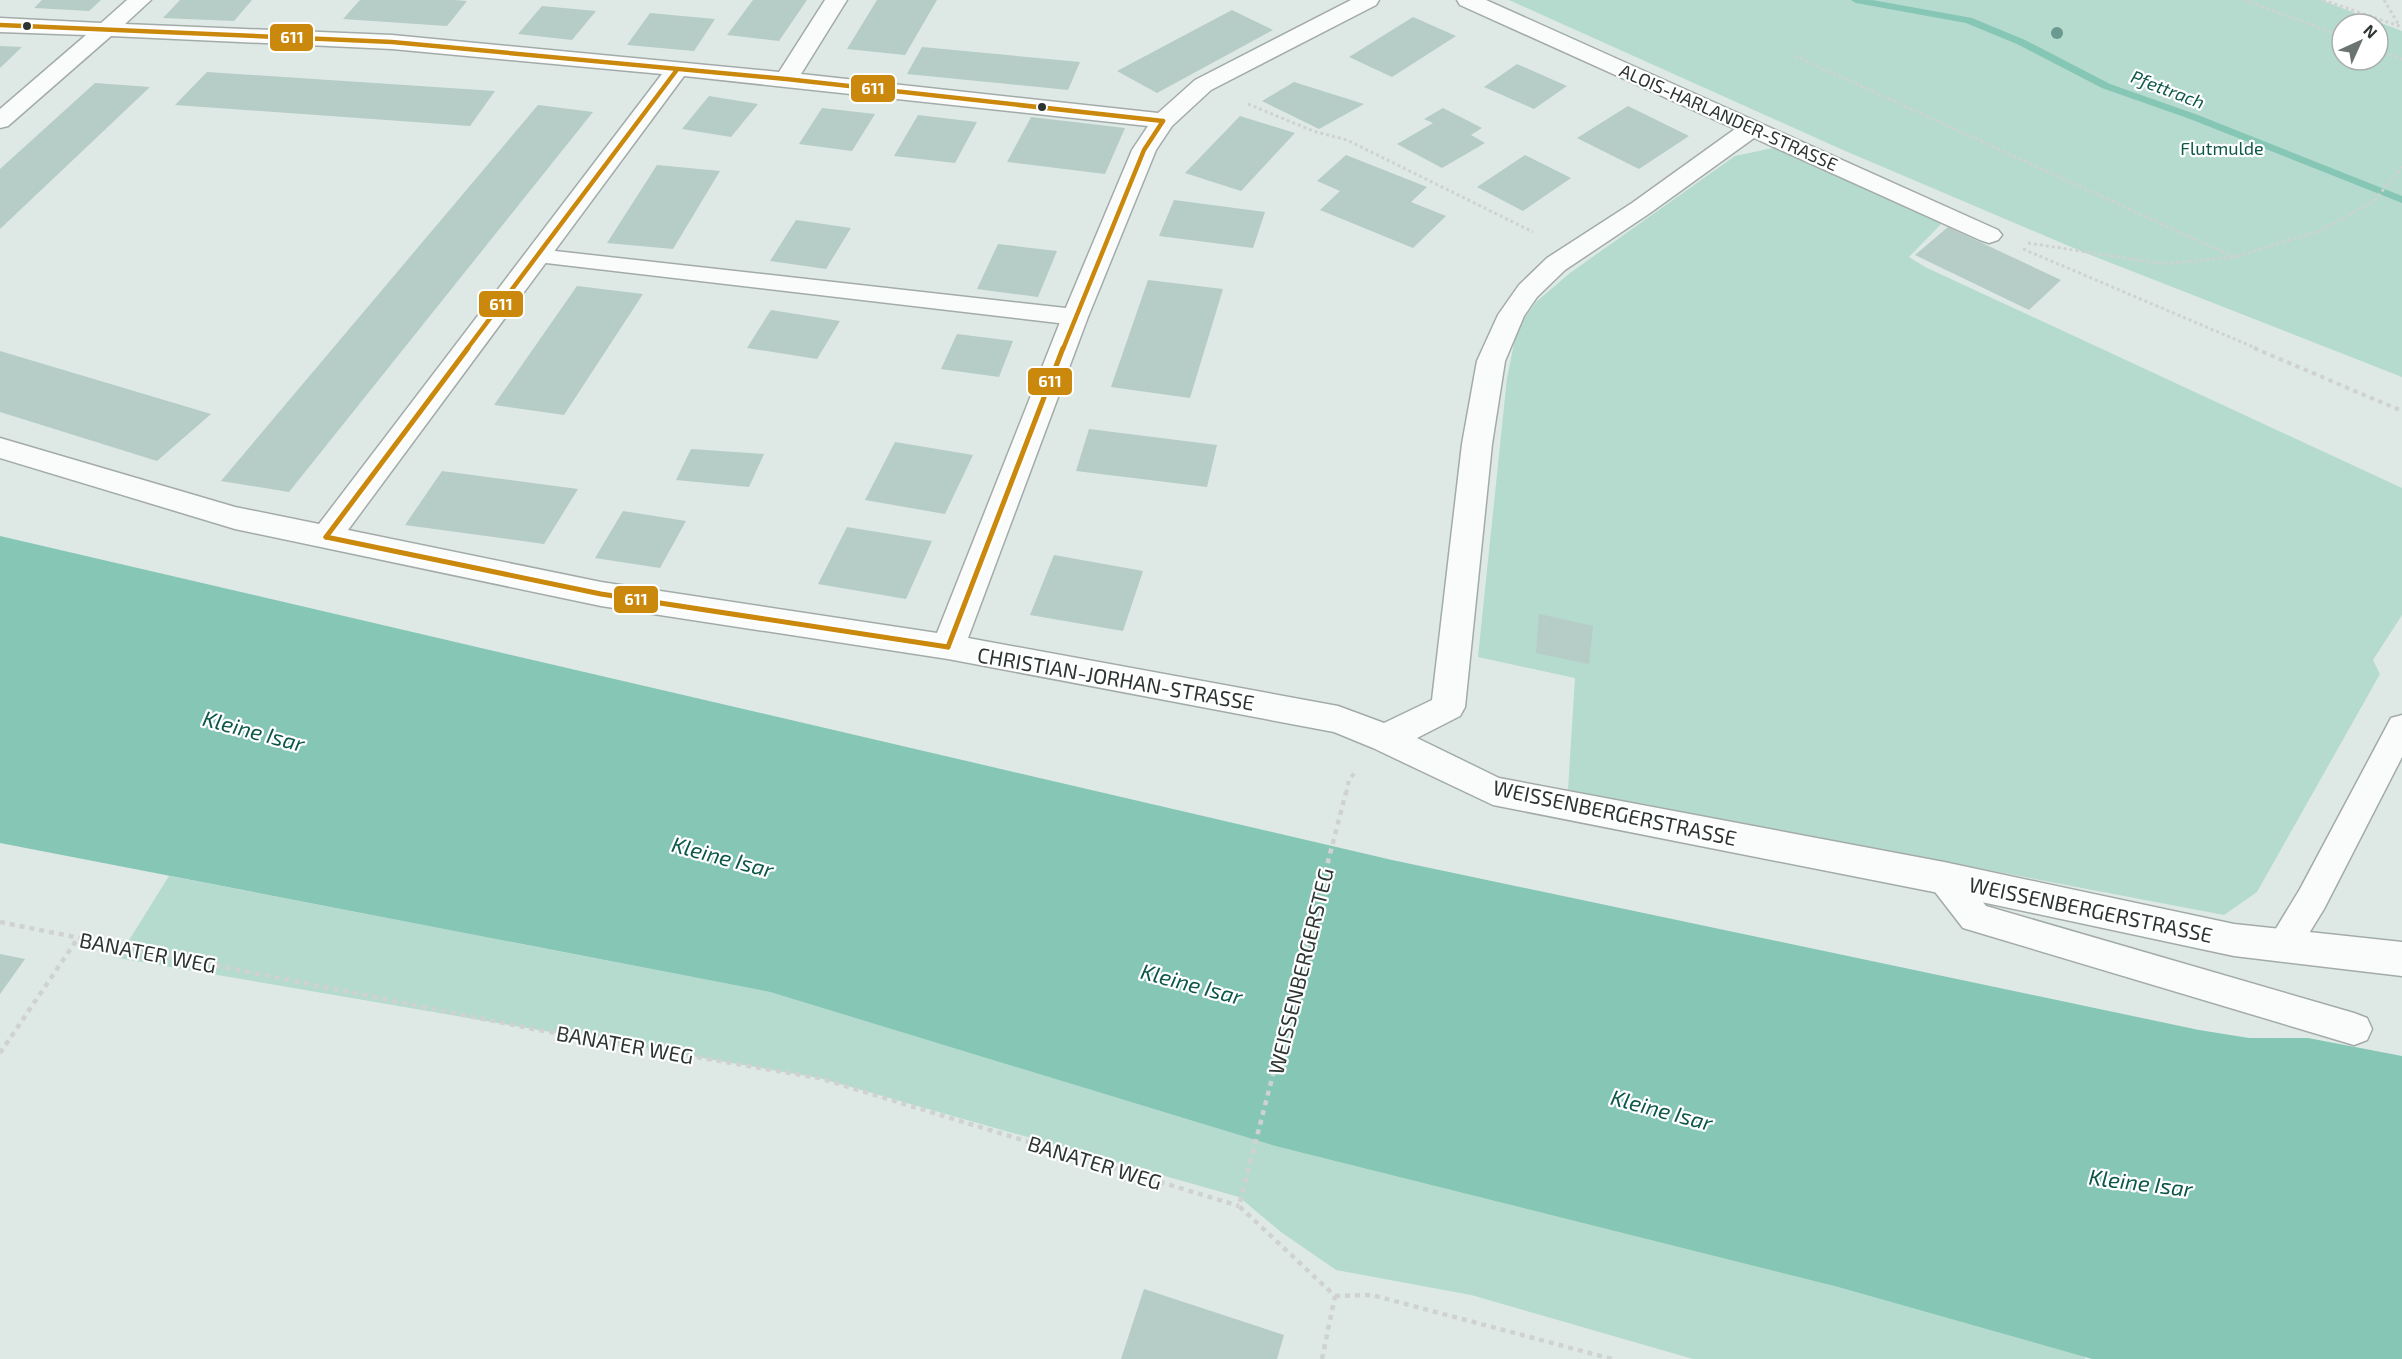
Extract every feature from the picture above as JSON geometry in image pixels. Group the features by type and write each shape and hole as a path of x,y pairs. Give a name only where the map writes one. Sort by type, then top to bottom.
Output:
{"street":[{"path":"0,121 140,0"},
{"path":"786,80 836,0"},
{"path":"948,647 1075,317 1144,150 1164,121 1203,86 1368,0"},
{"name":"ALOIS-HARLANDER-STRASSE","path":"1468,0 1989,235"},
{"path":"0,25 392,42 786,80 1164,121"},
{"path":"326,537 676,71"},
{"path":"1385,738 1448,707 1477,444 1491,362 1511,315 1528,291 1556,264 1641,208 1751,129"},
{"name":"CHRISTIAN-JORHAN-STRASSE","path":"0,448 235,518 601,594 948,647 1338,719 1385,738"},
{"name":"WEISSENBERGERSTRASSE","path":"1385,738 1493,790 1944,878 2234,940 2402,958"}],"lane":[{"path":"537,256 1075,317"},
{"path":"2283,945 2312,899 2402,727"},
{"path":"1944,878 1975,918 2354,1029"}],"path":[{"path":"2244,0 2330,32"},
{"path":"2323,0 2401,26"},
{"path":"2384,0 2401,26"},
{"path":"1794,56 2234,257"},
{"path":"1203,86 1313,131 1347,140 1574,252"},
{"path":"1989,235 2068,251 2164,264 2234,257 2320,231 2374,201 2402,167"},
{"path":"1989,235 2402,411"},
{"name":"WEISSENBERGERSTEG","path":"1239,1206 1349,780"},
{"name":"BANATER WEG","path":"0,922 538,1030 819,1078 1239,1206 1335,1296"},
{"path":"0,1053 78,938"},
{"path":"1322,1359 1335,1296 1372,1295 1612,1359"}],"green space":[{"name":"Flutmulde","path":"1509,0 2321,0 2352,12 2330,12 2330,72 2390,72 2390,26 2402,31 2402,377 2083,252 1843,150"},
{"path":"1773,148 1785,151 1943,222 1909,257 1925,267 2402,488 2402,615 2373,660 2380,674 2257,892 2224,915 1568,790 1575,678 1478,657 1507,378 1517,329 1536,302 1570,273 1735,156"},
{"path":"169,876 770,992 1275,1146 1838,1287 2085,1357 2085,1359 1693,1359 1471,1295 1336,1270 1281,1232 1239,1197 819,1078 118,958"}],"water":[{"name":"Kleine Isar","path":"0,536 1392,860 2199,1030 2249,1038 2308,1038 2402,1056 2402,1359 2092,1359 1838,1287 1275,1146 770,992 0,843"}],"building":[{"path":"42,0 101,0 89,11 34,8"},
{"path":"180,0 252,0 234,21 163,18"},
{"path":"360,0 467,1 447,26 343,19"},
{"path":"753,0 807,0 779,41 727,35"},
{"path":"877,0 937,0 905,55 847,49"},
{"path":"542,6 596,11 572,40 518,34"},
{"path":"1232,10 1273,30 1157,93 1117,71"},
{"path":"650,13 715,19 694,51 627,45"},
{"path":"1413,17 1456,36 1392,77 1349,57"},
{"path":"0,46 22,47 0,68"},
{"path":"922,47 1080,62 1068,90 907,74"},
{"path":"1517,64 1567,86 1534,109 1484,87"},
{"path":"207,72 495,91 470,126 175,105"},
{"path":"1294,82 1364,104 1319,129 1262,101"},
{"path":"95,83 150,87 0,229 0,169"},
{"path":"709,96 758,104 731,137 682,129"},
{"path":"538,105 593,112 289,492 221,481"},
{"path":"1628,106 1689,136 1639,169 1577,138"},
{"path":"822,108 875,114 852,151 799,144"},
{"path":"1443,108 1482,128 1471,135 1485,143 1442,168 1397,144 1433,123 1424,119"},
{"path":"918,115 977,122 955,163 894,156"},
{"path":"1240,116 1295,133 1241,191 1185,173"},
{"path":"1031,117 1125,128 1105,174 1007,162"},
{"path":"1346,155 1427,187 1411,202 1446,216 1413,248 1320,210 1340,191 1317,181"},
{"path":"1525,155 1571,178 1523,211 1477,187"},
{"path":"657,165 720,171 673,249 607,243"},
{"path":"1174,200 1265,212 1253,248 1159,236"},
{"path":"796,220 851,228 826,269 770,261"},
{"path":"1948,227 2061,280 2029,310 1915,255"},
{"path":"998,244 1057,251 1038,297 977,289"},
{"path":"1148,280 1223,289 1190,398 1111,387"},
{"path":"577,286 643,294 564,415 494,405"},
{"path":"771,310 840,321 817,359 747,348"},
{"path":"957,334 1013,341 999,377 941,369"},
{"path":"0,351 211,414 157,461 0,412"},
{"path":"1089,429 1217,445 1207,487 1076,471"},
{"path":"895,442 973,455 945,514 865,500"},
{"path":"691,449 764,454 749,487 676,480"},
{"path":"442,471 578,489 544,544 405,525"},
{"path":"623,511 686,521 660,568 595,558"},
{"path":"847,527 932,541 906,599 818,584"},
{"path":"1054,555 1143,571 1123,631 1030,615"},
{"path":"1539,614 1593,626 1589,664 1536,653"},
{"path":"0,954 25,959 0,994"},
{"path":"1144,1289 1284,1335 1277,1359 1121,1359"}],"waterway":[{"name":"Pfettrach","path":"1856,0 1968,20 2021,42 2106,86 2194,117 2402,200"}],"transit line":[{"name":"611","path":"0,25 392,42 786,79 1163,121"},
{"name":"611","path":"326,537 676,71"},
{"name":"611","path":"948,647 1075,317 1144,150 1163,121"},
{"name":"611","path":"326,537 601,594 948,647"}]}
